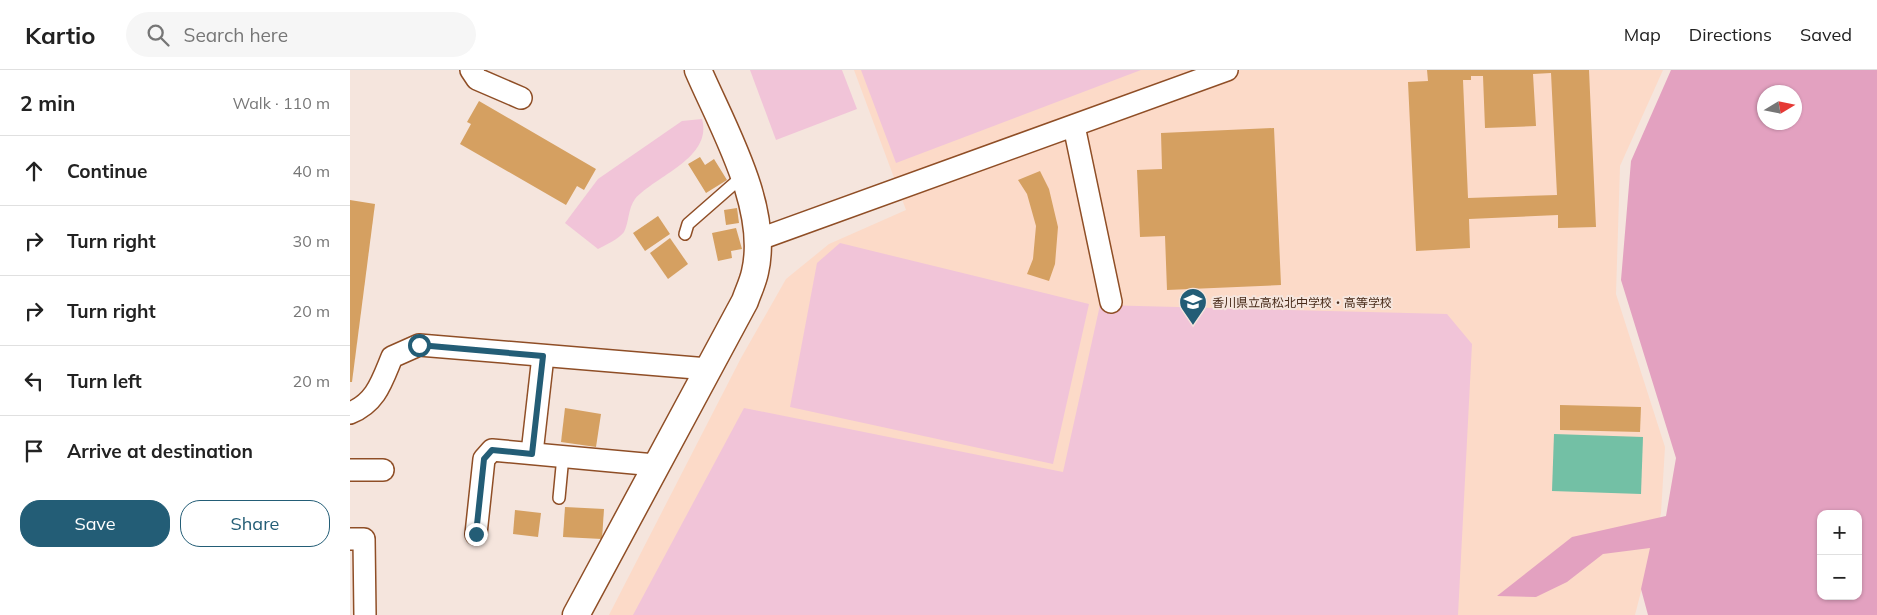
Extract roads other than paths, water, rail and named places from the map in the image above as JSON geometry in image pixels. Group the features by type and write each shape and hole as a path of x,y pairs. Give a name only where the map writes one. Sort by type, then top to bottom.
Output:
{"street":[{"path":"471,70 477,79 521,98"},
{"path":"576,615 655,465 745,301 756,272 756,214 744,175 698,70"},
{"path":"757,240 1227,70"},
{"path":"1074,126 1111,302"},
{"path":"350,413 364,408 378,388 392,356 419,345 708,369"},
{"path":"532,454 543,356"},
{"path":"476,534 484,459 492,450 655,465"},
{"path":"350,470 383,470"},
{"path":"350,539 364,539 365,615"}],"lane":[{"path":"685,234 688,224 744,175"},
{"path":"559,498 563,456"}],"place":[{"name":"香川県立高松北中学校・高等学校","path":"1193,326"}]}
